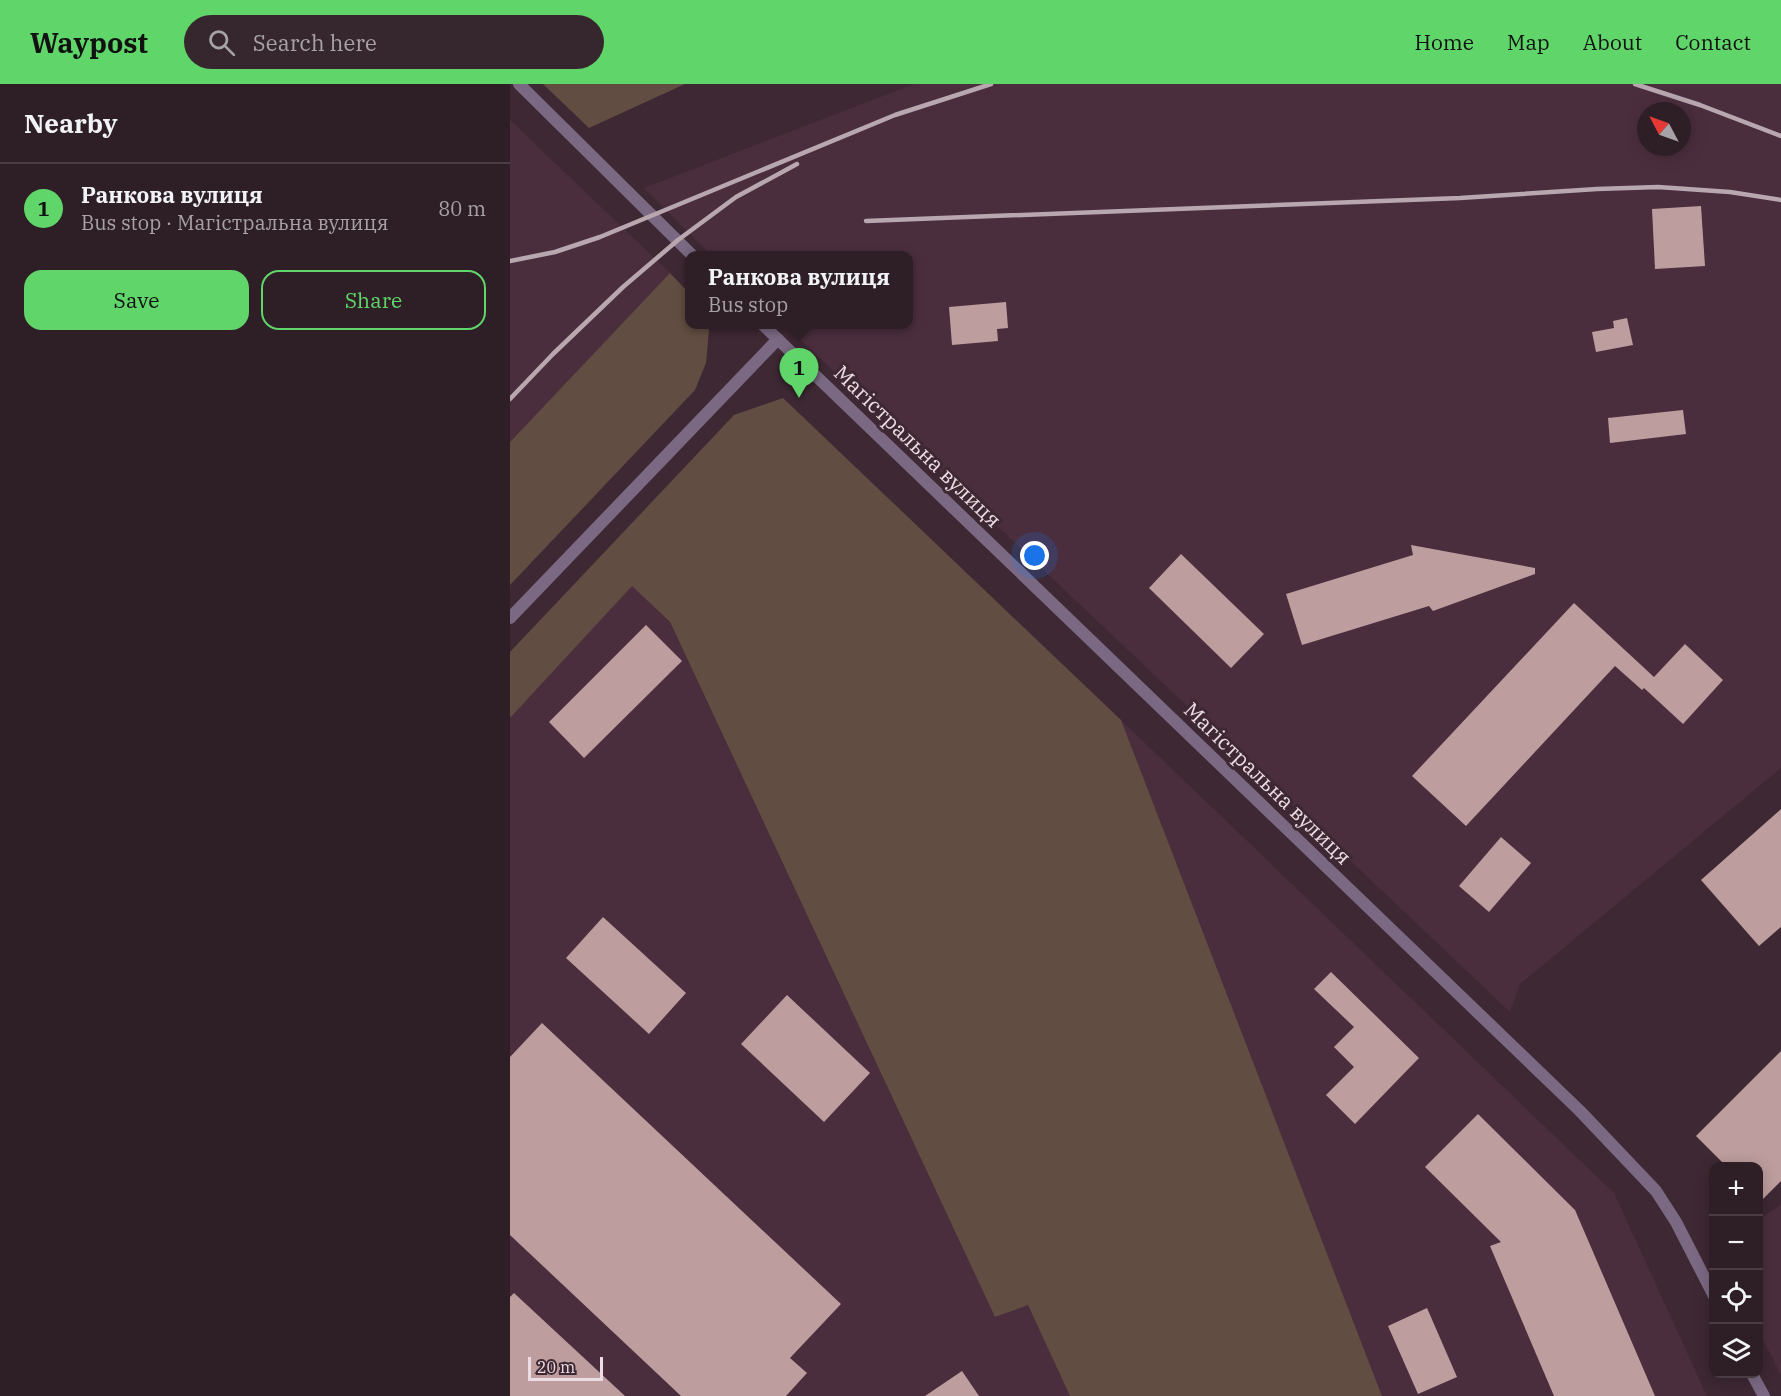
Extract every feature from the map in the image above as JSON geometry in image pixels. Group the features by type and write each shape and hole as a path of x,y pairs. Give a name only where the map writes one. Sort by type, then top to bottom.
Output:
{"street":[{"path":"519,84 689,251"},
{"name":"Магістральна вулиця","path":"767,329 1580,1111 1656,1191 1676,1222 1709,1288"},
{"path":"510,618 778,339"},
{"path":"1754,1378 1764,1396"}],"shaded area":[{"path":"543,84 685,84 589,128"},
{"path":"914,84 1781,84 1781,768 1520,984 1510,1012 789,329 913,329 913,251 707,251 644,188"},
{"path":"510,120 670,273 510,442"},
{"path":"670,273 685,289 685,329 709,330 706,363 695,390 510,585 510,442"},
{"path":"783,398 1121,720 1382,1396 1070,1396 1028,1305 995,1317 670,622 632,586 510,718 510,652 734,415"},
{"path":"632,585 670,623 995,1317 1028,1304 1070,1396 510,1396 510,718"},
{"path":"1121,720 1614,1193 1707,1396 1382,1396"},
{"path":"1781,1205 1781,1375 1763,1340 1763,1216"}],"building":[{"path":"1701,206 1705,266 1655,269 1652,209"},
{"path":"1006,302 1008,328 997,329 998,341 952,345 949,307"},
{"path":"1627,318 1633,345 1596,352 1592,332 1614,328 1613,321"},
{"path":"1683,410 1686,434 1610,443 1608,418"},
{"path":"1411,545 1535,568 1535,574 1433,611 1429,606 1302,645 1286,594 1413,555"},
{"path":"1181,554 1264,634 1231,668 1149,588"},
{"path":"1574,603 1654,677 1685,644 1723,680 1683,724 1644,688 1642,690 1615,666 1466,826 1412,776"},
{"path":"646,625 682,661 584,758 549,722"},
{"path":"1781,809 1781,927 1759,946 1701,880"},
{"path":"1501,837 1531,863 1489,912 1459,886"},
{"path":"603,917 686,993 649,1034 566,958"},
{"path":"1331,972 1419,1058 1355,1124 1326,1095 1354,1067 1334,1047 1354,1027 1314,989"},
{"path":"787,995 870,1073 824,1122 741,1044"},
{"path":"542,1023 841,1304 790,1358 807,1373 786,1396 681,1396 510,1235 510,1057"},
{"path":"1781,1051 1781,1181 1763,1199 1763,1162 1722,1162 1696,1136"},
{"path":"1478,1114 1575,1210 1655,1396 1554,1396 1490,1246 1501,1242 1425,1167"},
{"path":"514,1293 625,1396 510,1396 510,1297"},
{"path":"1427,1308 1457,1377 1418,1394 1388,1326"},
{"path":"962,1371 979,1396 925,1396"}],"railway":[{"path":"510,261 555,252 600,237 895,115 991,84"},
{"path":"1635,84 1700,105 1781,136"},
{"path":"510,399 623,287 678,240 736,197 797,164"},
{"path":"866,221 1460,198 1658,187 1730,192 1781,200"}],"place":[{"name":"Ранкова вулиця","path":"799,398"}]}
